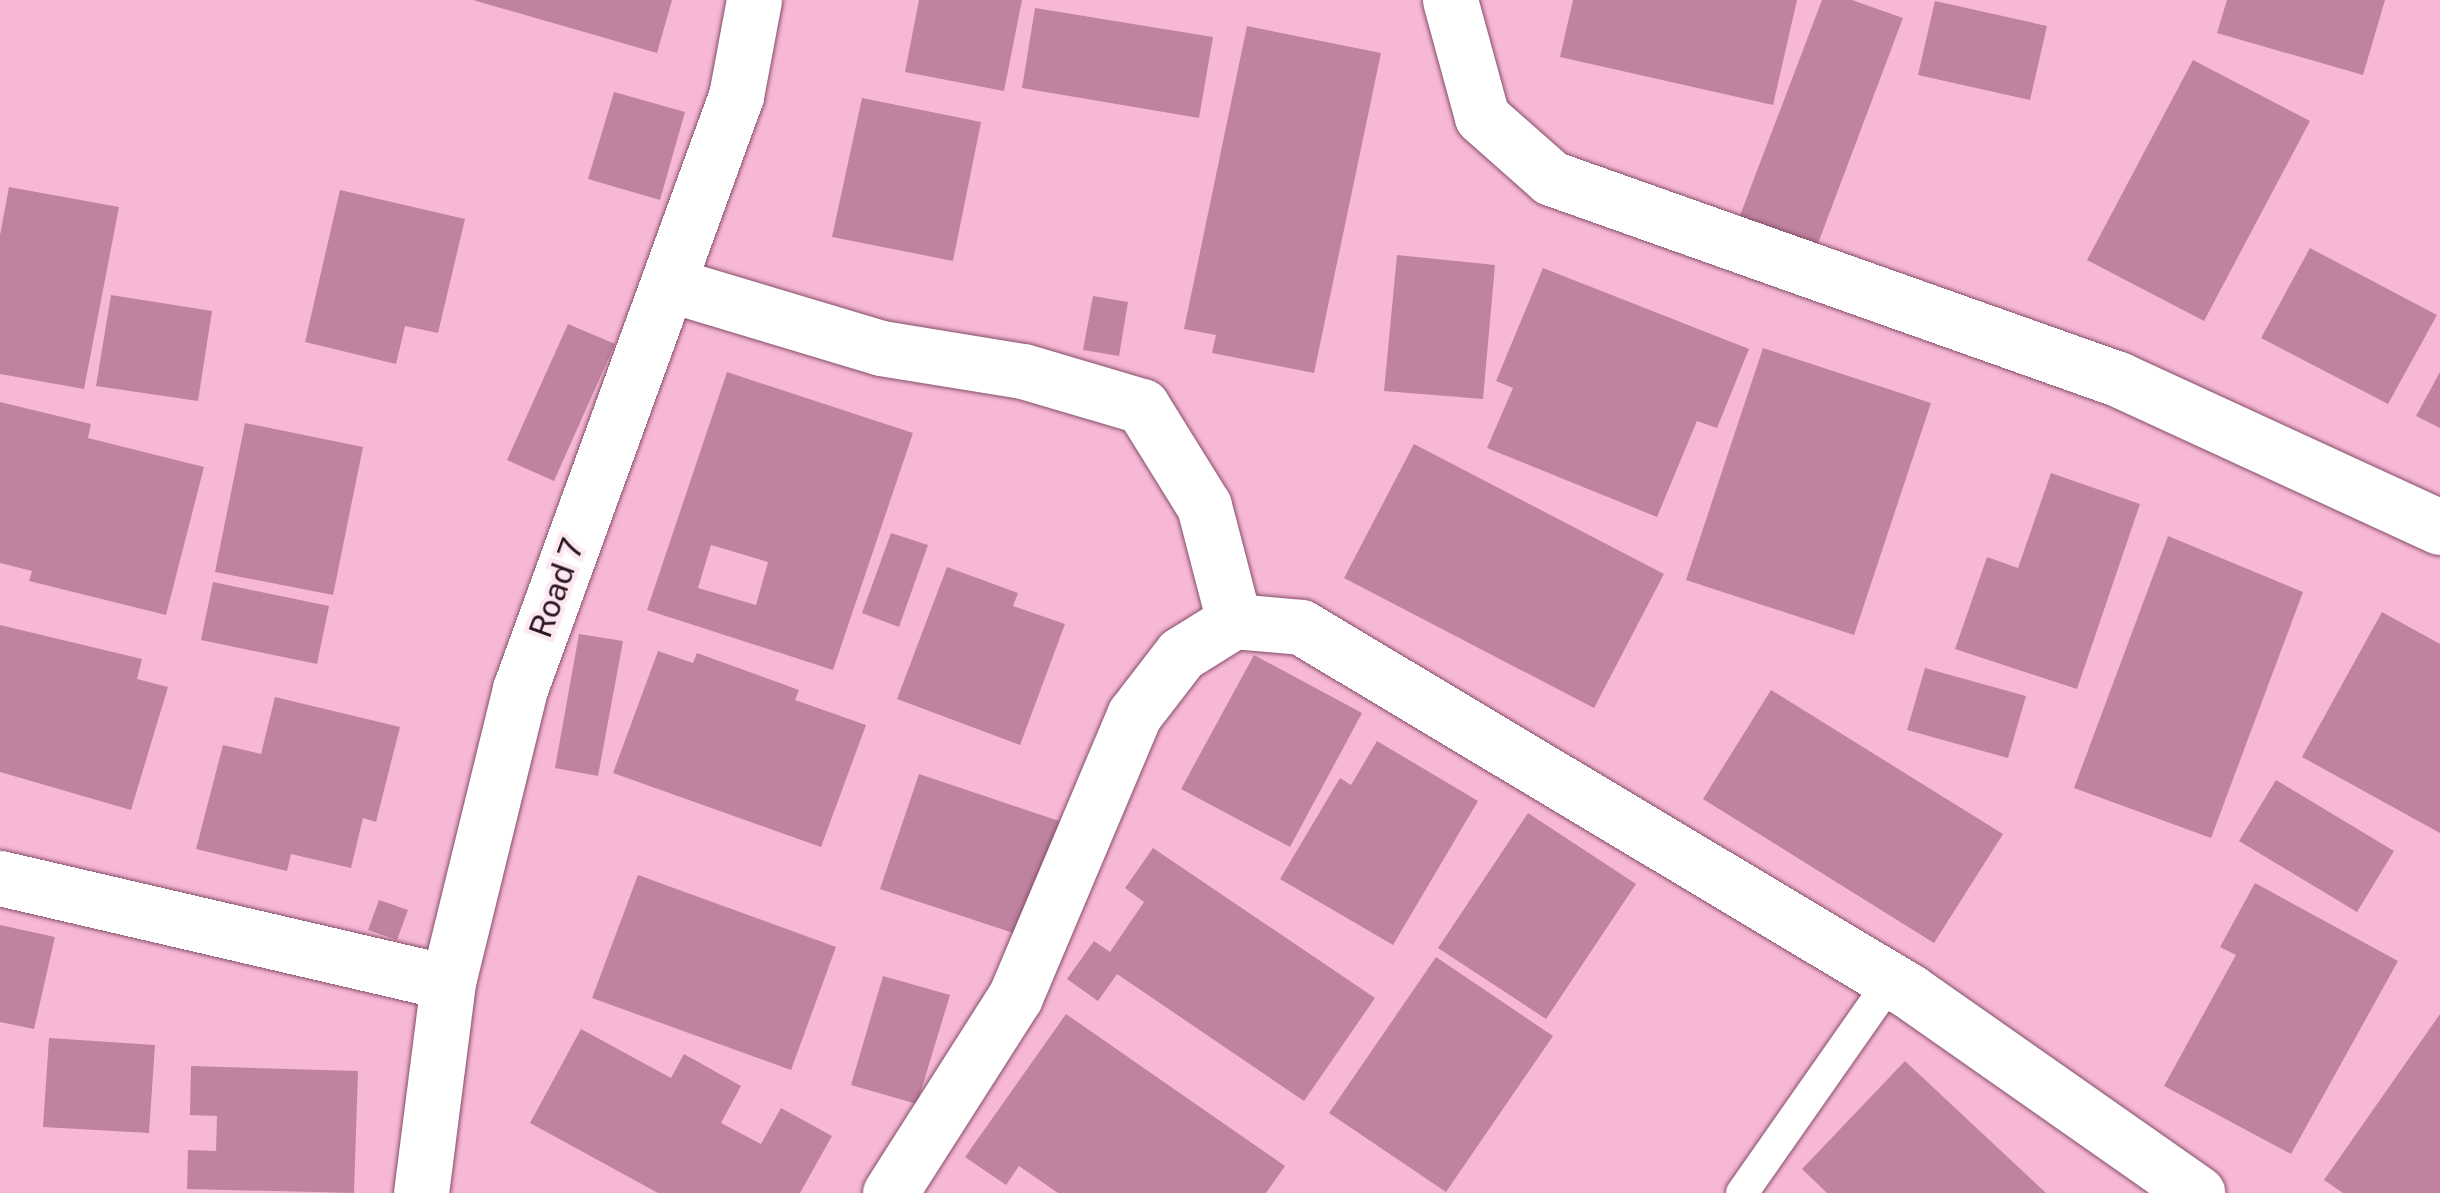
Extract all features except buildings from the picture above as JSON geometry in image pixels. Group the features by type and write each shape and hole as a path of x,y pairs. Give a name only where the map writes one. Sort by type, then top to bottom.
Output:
{"street":[{"name":"Road 7","path":"422,1193 448,982 520,689 736,96 754,0"},
{"path":"1450,0 1482,117 1551,178 2118,379 2440,528"},
{"path":"668,284 881,348 1023,371 1142,406 1204,506 1234,621"},
{"path":"890,1193 1014,997 1134,716 1181,654 1234,621 1301,627 1890,980 2197,1193"},
{"path":"0,878 448,982"}],"lane":[{"path":"1742,1193 1890,980"}]}
